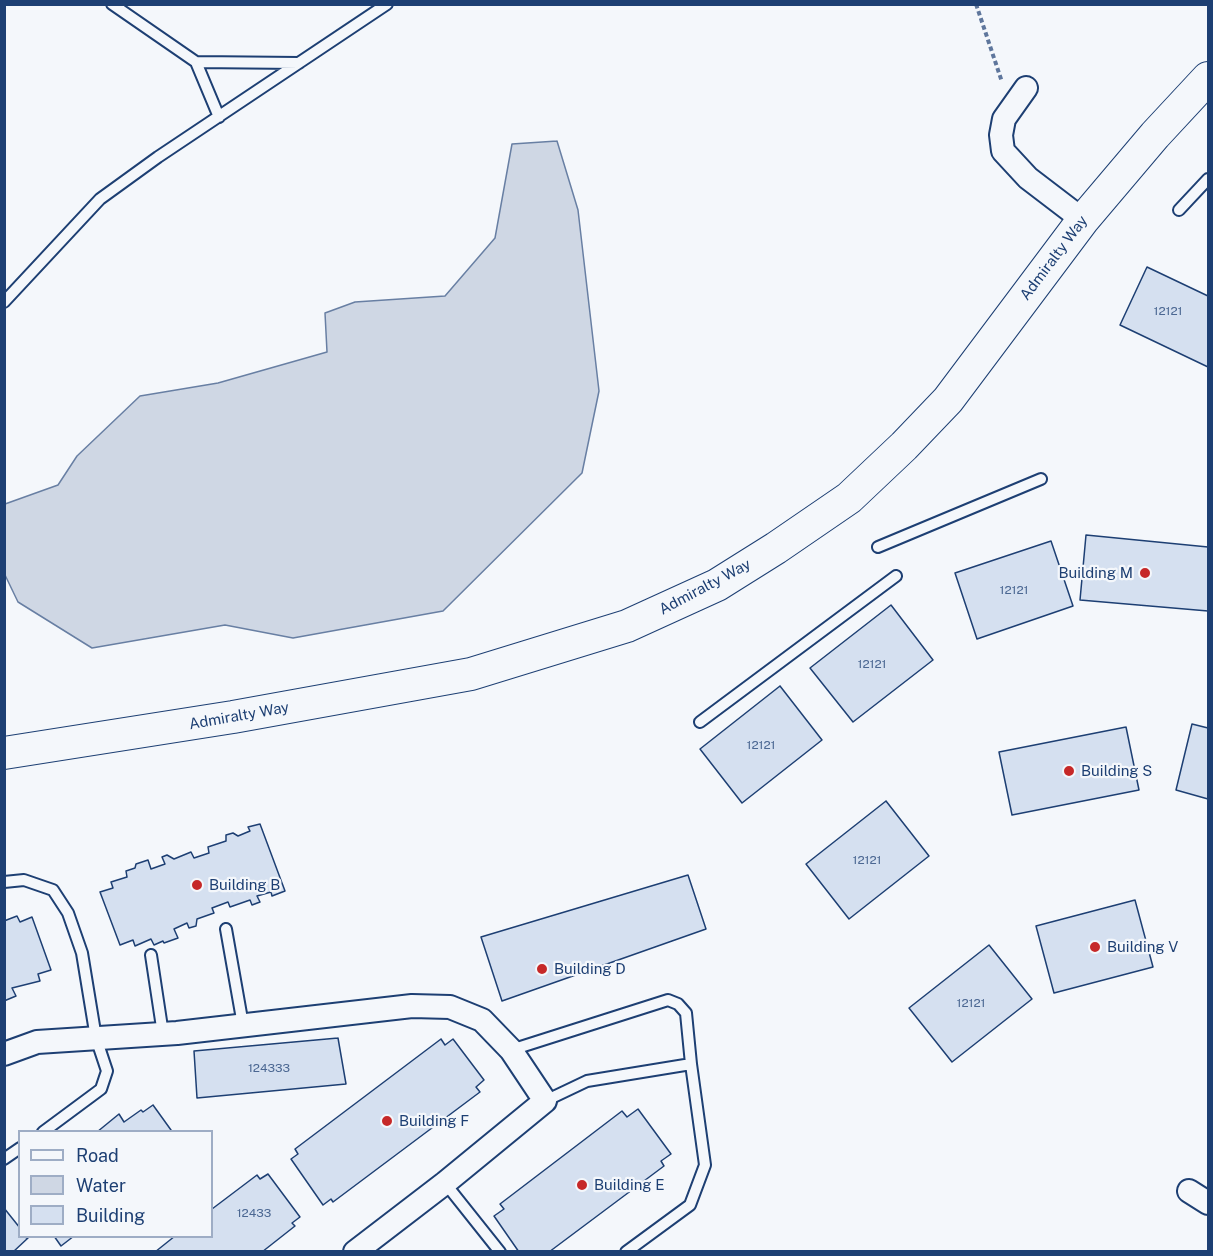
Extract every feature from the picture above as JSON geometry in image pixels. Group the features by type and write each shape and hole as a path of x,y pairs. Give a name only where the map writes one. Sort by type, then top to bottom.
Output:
{"street":[{"name":"Admiralty Way","path":"4,753 232,717 471,674 627,626 717,585 776,549 849,498 904,446 948,400 1083,220 1155,135 1209,78"},
{"path":"1026,88 1004,119 1001,135 1003,151 1028,178 1083,220"},
{"path":"4,1054 37,1042 163,1034 412,1006 450,1007 482,1020 511,1050 545,1101 445,1183 355,1251"},
{"path":"1189,1191 1209,1203"}],"lane":[{"path":"112,4 196,62 219,117"},
{"path":"4,302 100,199 387,4"},
{"path":"196,62 299,63"},
{"path":"1179,210 1209,179"},
{"path":"878,547 1041,479"},
{"path":"700,722 896,576"},
{"path":"4,882 24,880 53,890 68,913 82,953 96,1038 107,1071 101,1089 44,1130"},
{"path":"226,929 243,1025"},
{"path":"151,956 163,1034"},
{"path":"511,1050 668,1000 678,1004 686,1013 705,1165 690,1205 626,1251"},
{"path":"545,1101 587,1081 691,1064"},
{"path":"4,1159 18,1149"},
{"path":"445,1183 500,1251"}],"path":[{"path":"976,4 1012,108"}],"water":[{"path":"557,141 578,210 599,391 582,473 443,611 293,638 225,625 92,648 18,602 5,575 5,504 58,485 77,456 140,396 218,383 327,352 325,313 355,302 445,296 495,238 512,144"}],"building":[{"path":"1147,267 1208,296 1208,367 1120,325"},
{"name":"Building M","path":"1086,535 1208,547 1208,611 1080,600"},
{"path":"1051,541 1073,606 977,639 955,573"},
{"path":"891,605 933,660 853,722 810,668"},
{"path":"780,686 822,740 742,803 700,749"},
{"path":"1192,724 1208,728 1208,799 1176,790"},
{"name":"Building S","path":"1126,727 1139,790 1012,815 999,752"},
{"path":"886,801 929,856 849,919 806,864"},
{"name":"Building B","path":"260,824 285,891 272,896 271,892 257,896 260,902 252,905 250,900 230,907 228,902 212,908 214,913 197,919 196,926 189,928 187,923 174,929 178,938 164,943 163,941 154,945 151,939 135,946 133,940 120,945 100,892 113,888 111,882 127,877 126,871 148,860 151,869 165,864 162,857 167,855 174,859 191,852 194,858 209,853 208,847 226,841 226,835 233,833 238,836 250,831 248,827"},
{"name":"Building D","path":"688,875 706,929 502,1001 481,937"},
{"name":"Building V","path":"1135,900 1153,967 1054,993 1036,926"},
{"path":"17,916 20,922 32,917 51,970 38,974 40,981 12,988 16,996 4,1001 4,921"},
{"path":"989,945 1032,999 952,1062 909,1008"},
{"path":"338,1038 346,1084 197,1098 194,1051"},
{"name":"Building F","path":"441,1039 445,1045 453,1039 484,1080 476,1087 480,1092 333,1202 331,1199 323,1205 291,1159 298,1154 295,1149"},
{"path":"153,1105 171,1130 99,1130 119,1114 124,1122 141,1110 143,1112"},
{"name":"Building E","path":"638,1109 671,1154 661,1161 664,1166 549,1252 519,1252 494,1216 504,1209 500,1204 622,1111 627,1117"},
{"path":"268,1174 300,1217 292,1223 295,1226 262,1252 155,1252 172,1238 213,1238 213,1208 257,1175 260,1179"},
{"path":"4,1208 18,1226 18,1238 28,1238 13,1252 4,1252"},
{"path":"55,1238 71,1238 61,1246"}],"place":[{"name":"Building M","path":"1145,573"},
{"name":"Building S","path":"1069,771"},
{"name":"Building B","path":"197,885"},
{"name":"Building V","path":"1095,947"},
{"name":"Building D","path":"542,969"},
{"name":"Building F","path":"387,1121"},
{"name":"Building E","path":"582,1185"}]}
